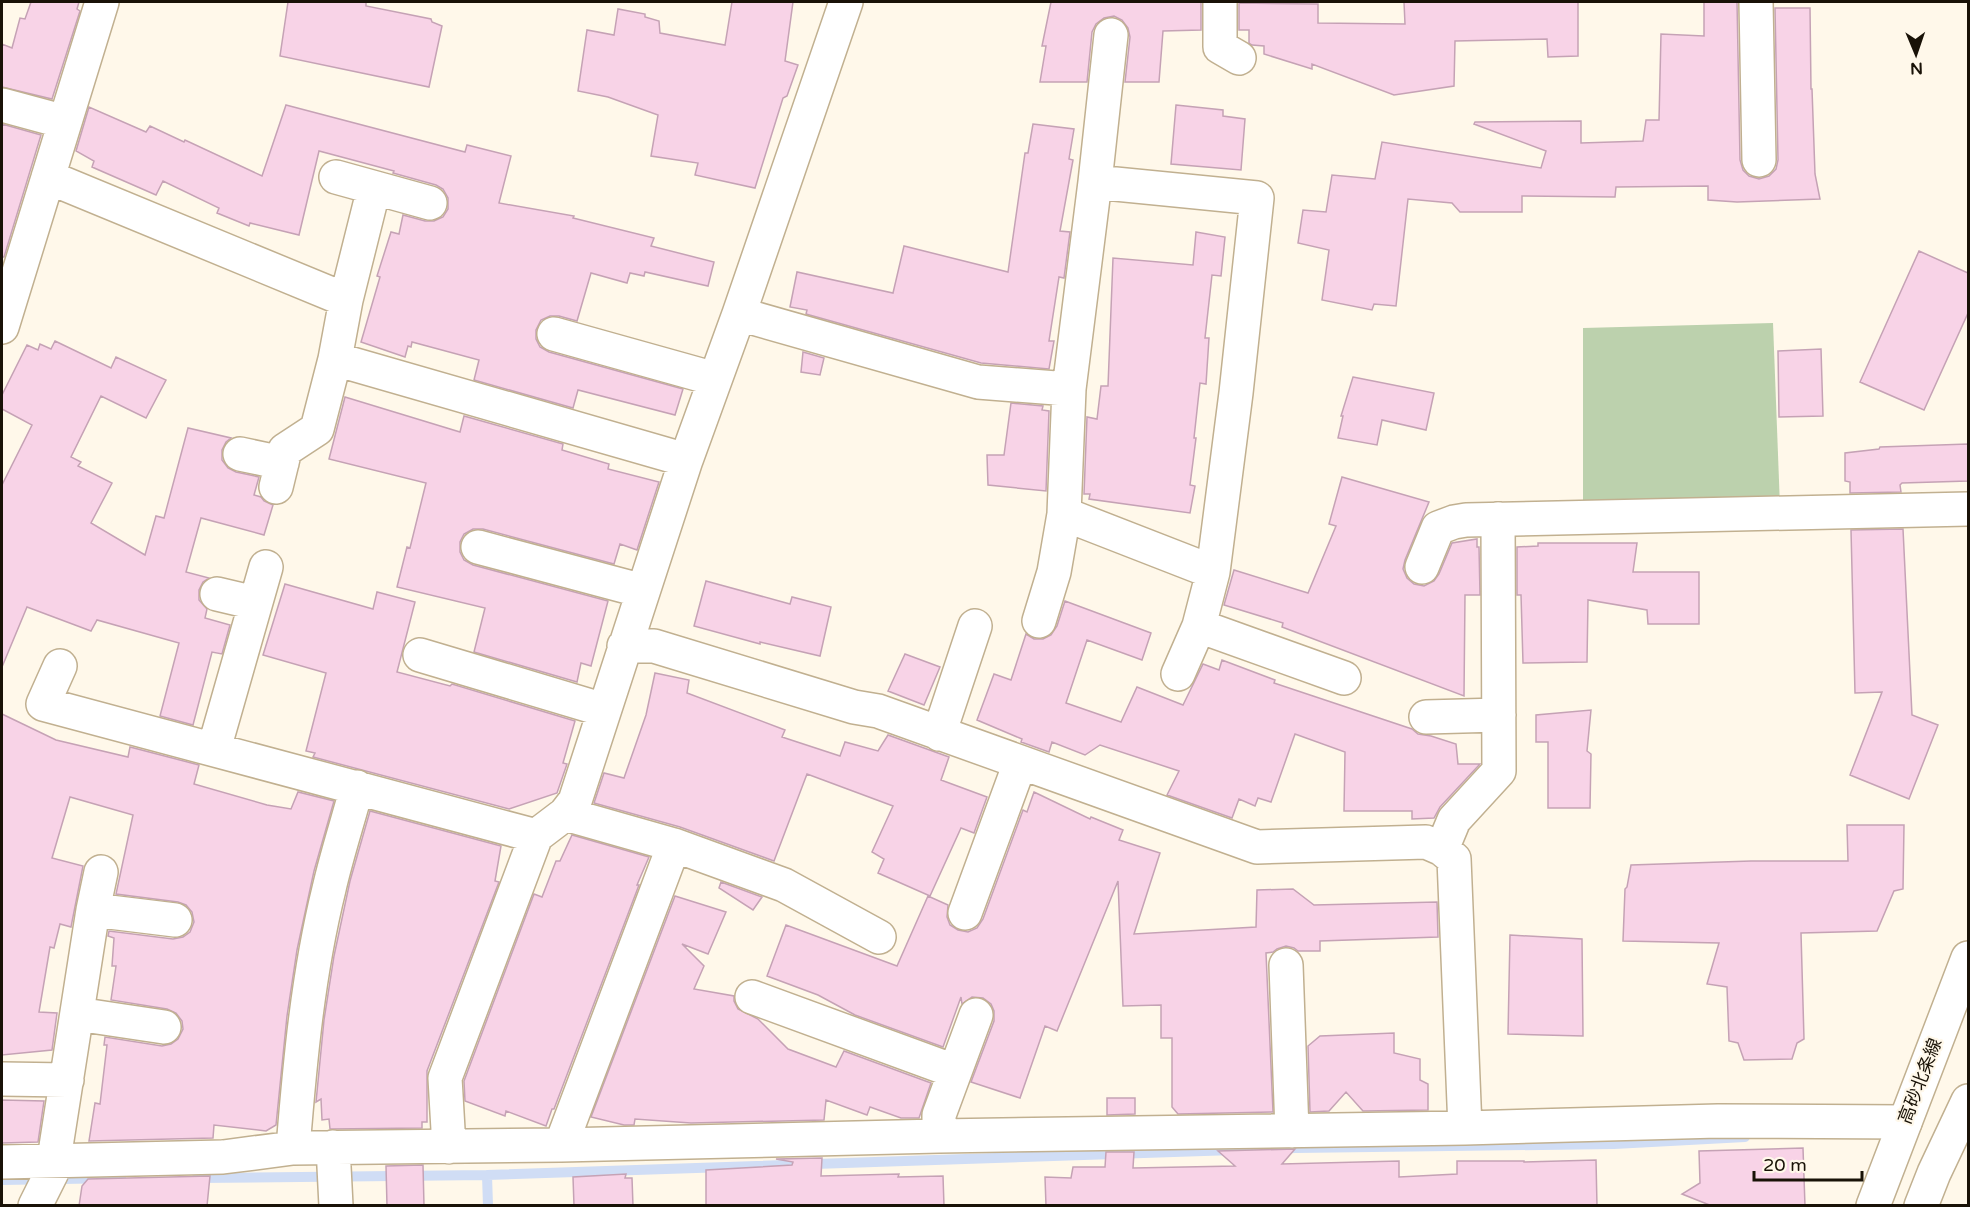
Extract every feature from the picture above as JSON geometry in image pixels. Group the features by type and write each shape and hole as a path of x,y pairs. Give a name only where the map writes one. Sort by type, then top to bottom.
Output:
{"street":[{"path":"2,327 11,260 48,177 102,2"},
{"path":"450,1147 445,1078 536,836 565,814 575,801 686,460 739,314 846,2"},
{"path":"1220,2 1220,47 1239,58"},
{"path":"1756,2 1759,160"},
{"path":"1038,621 1054,572 1064,514 1069,388 1111,35"},
{"path":"2,105 65,122"},
{"path":"48,177 346,300"},
{"path":"336,177 430,203"},
{"path":"1095,182 1257,198 1236,393 1213,572 1199,626 1178,674"},
{"path":"240,454 279,475 285,450 317,429 374,188"},
{"path":"739,314 978,382 1069,388"},
{"path":"554,334 715,379"},
{"path":"335,359 686,460"},
{"path":"1422,567 1438,528 1460,521 1968,509"},
{"path":"1064,514 1213,572"},
{"path":"1442,849 1454,819 1499,771 1498,519"},
{"path":"478,547 643,591"},
{"path":"214,749 266,567"},
{"path":"217,594 255,603"},
{"path":"939,734 975,626"},
{"path":"1199,626 1344,678"},
{"path":"624,646 654,646 854,707 878,711 1257,847 1426,842 1442,849 1454,860 1465,1128"},
{"path":"420,655 604,710"},
{"path":"60,666 43,704 536,836"},
{"path":"1426,717 1499,715"},
{"path":"964,913 1020,763"},
{"path":"293,1148 298,1076 313,967 329,889 357,787"},
{"path":"565,814 674,845 784,885 879,937"},
{"path":"561,1145 674,845"},
{"path":"47,1181 67,1080 101,872"},
{"path":"93,910 175,920"},
{"name":"高砂北条線","path":"1873,1206 1968,958"},
{"path":"1286,965 1292,1131"},
{"path":"752,997 954,1071"},
{"path":"77,1014 164,1027"},
{"path":"939,1136 939,1115 975,1015"},
{"path":"2,1079 67,1080"},
{"path":"1921,1206 1968,1101"},
{"path":"2,1162 47,1181 293,1148 335,1179 450,1147 939,1136 1465,1128 1718,1121 1905,1122"}],"green space":[{"path":"1773,323 1780,507 1583,512 1583,328"}],"building":[{"path":"31,2 79,2 77,9 80,11 52,99 2,87 2,44 12,48 20,18 25,19"},
{"path":"288,2 366,2 366,6 431,19 432,22 442,26 429,87 280,56"},
{"path":"732,2 793,2 785,61 798,65 787,96 783,98 755,188 695,175 698,163 651,156 658,115 608,97 578,91 587,30 614,35 618,9 645,14 645,17 659,21 660,33 725,45"},
{"path":"1051,2 1201,2 1201,30 1163,31 1159,82 1125,82 1130,37 1128,28 1122,20 1114,16 1104,18 1096,24 1092,32 1087,82 1040,82 1046,46 1042,46"},
{"path":"1404,2 1578,2 1578,56 1548,57 1547,39 1455,41 1454,86 1394,95 1312,64 1312,69 1264,54 1264,46 1249,43 1249,30 1239,30 1239,3 1318,4 1318,23 1405,24"},
{"path":"1704,2 1737,2 1740,160 1743,170 1749,176 1759,179 1769,176 1776,169 1778,160 1775,8 1810,8 1815,174 1820,199 1737,202 1708,200 1708,186 1616,187 1615,197 1522,196 1522,212 1460,212 1452,203 1408,199 1396,306 1374,304 1372,310 1322,300 1329,250 1298,243 1303,210 1326,212 1332,175 1375,179 1382,142 1541,168 1546,151 1474,124 1475,122 1581,121 1581,143 1643,141 1646,120 1659,120 1661,34 1704,36"},
{"path":"286,105 465,152 467,145 511,156 499,203 574,216 573,218 654,238 651,246 714,262 708,286 645,272 644,276 630,273 627,283 591,273 577,321 550,316 541,320 536,330 536,339 540,347 549,352 683,389 675,415 578,390 573,408 474,380 479,360 412,342 411,347 408,346 405,357 361,342 380,277 377,276 391,232 399,234 403,215 434,221 443,217 448,209 448,198 443,189 436,185 319,151 299,235 250,223 249,226 217,213 219,208 163,181 156,195 92,167 94,161 76,151 89,107 146,132 150,126 262,176"},
{"path":"1176,105 1223,110 1223,116 1245,119 1241,170 1171,164"},
{"path":"2,124 41,135 4,257 2,257"},
{"path":"1033,124 1074,129 1069,159 1073,160 1060,231 1070,232 1064,278 1059,277 1049,341 1054,341 1049,369 981,363 806,314 807,310 790,307 797,272 893,293 904,246 1008,272 1025,153 1028,153"},
{"path":"1196,232 1225,237 1221,276 1212,275 1205,338 1209,338 1206,384 1200,383 1190,485 1195,486 1190,513 1089,499 1090,494 1084,494 1087,417 1097,419 1101,386 1108,386 1113,258 1193,265"},
{"path":"1919,251 1968,273 1968,313 1924,410 1860,382"},
{"path":"55,341 111,368 116,357 166,380 146,418 101,396 71,457 81,462 78,466 112,483 91,523 145,555 156,516 164,518 188,428 231,438 222,450 222,460 228,468 236,472 259,477 254,495 273,505 264,535 201,518 186,572 209,578 203,582 199,590 199,600 207,609 205,618 230,625 222,654 212,652 193,725 160,716 179,643 97,620 91,631 27,607 2,667 2,485 32,425 2,409 2,395 27,345 38,350 40,344 51,349"},
{"path":"1821,349 1823,416 1779,417 1778,351"},
{"path":"803,352 824,358 820,375 801,372"},
{"path":"1353,377 1434,393 1426,430 1382,420 1377,445 1338,438 1343,416 1341,416"},
{"path":"345,397 460,432 464,416 563,444 562,450 609,464 608,469 659,482 637,550 620,544 614,564 483,529 473,529 464,534 460,542 460,552 464,560 473,565 608,601 591,666 581,663 577,682 474,652 485,608 397,587 407,547 410,548 426,483 329,459"},
{"path":"1011,403 1043,406 1042,410 1049,411 1046,491 988,485 987,455 1004,455"},
{"path":"1968,444 1968,481 1902,483 1901,492 1850,493 1850,482 1845,481 1845,453 1879,449 1880,447"},
{"path":"1342,477 1429,502 1403,569 1407,578 1414,584 1424,586 1434,581 1452,543 1477,539 1480,595 1465,595 1464,696 1282,627 1283,623 1224,605 1234,570 1308,593 1336,526 1329,524"},
{"path":"1903,529 1912,715 1938,725 1909,799 1850,775 1882,692 1855,693 1851,530"},
{"path":"1538,543 1637,543 1633,572 1699,572 1699,624 1648,624 1647,610 1588,600 1587,662 1523,663 1521,595 1517,595 1517,547 1538,546"},
{"path":"706,581 790,604 792,597 831,607 820,656 760,642 760,644 694,626"},
{"path":"285,584 373,609 377,592 415,602 397,672 450,686 452,684 575,721 563,763 567,764 557,793 509,809 313,757 315,753 306,751 326,673 263,655"},
{"path":"1065,601 1151,633 1142,660 1087,640 1066,703 1121,722 1137,687 1183,705 1203,664 1219,670 1222,660 1275,680 1274,683 1412,729 1418,734 1456,744 1458,764 1480,764 1440,807 1434,818 1412,819 1412,811 1344,811 1345,752 1295,734 1271,802 1258,798 1255,806 1239,799 1232,818 1167,795 1179,771 1100,745 1085,755 1052,742 1049,752 1021,742 1022,739 977,720 994,674 1011,680 1026,634 1034,639 1043,639 1051,635 1057,626"},
{"path":"905,654 940,667 924,705 888,691"},
{"path":"655,673 689,680 687,693 785,730 782,737 840,756 845,742 878,751 888,735 949,757 941,780 987,797 974,833 961,828 930,896 878,873 884,859 872,852 893,806 807,774 774,861 680,827 594,803 604,773 624,778 646,715"},
{"path":"1591,710 1587,751 1591,754 1590,808 1548,808 1548,742 1536,742 1536,715"},
{"path":"2,714 56,740 128,757 130,747 199,765 194,784 267,805 291,809 298,792 334,801 314,871 297,950 287,1016 276,1125 266,1131 214,1125 213,1138 89,1141 95,1103 100,1104 107,1045 104,1045 105,1037 162,1046 178,1039 183,1029 182,1021 176,1013 167,1009 111,1000 116,966 112,966 114,938 108,936 109,931 173,939 183,937 190,932 194,922 192,912 186,905 178,902 116,894 133,815 70,797 52,858 83,866 71,927 60,924 54,948 50,947 39,1012 57,1013 52,1050 2,1055"},
{"path":"1034,792 1090,819 1091,817 1123,830 1119,840 1160,853 1134,934 1256,927 1257,890 1293,889 1314,905 1437,902 1438,937 1320,941 1320,951 1298,951 1286,946 1266,953 1273,1112 1178,1114 1172,1107 1172,1038 1161,1038 1161,1005 1123,1006 1118,881 1057,1031 1045,1026 1020,1098 971,1082 994,1021 991,1004 983,998 972,997 962,1004 961,997 943,1047 855,1015 818,995 767,976 786,925 897,966 928,896 948,905 947,917 950,925 968,932 977,928 983,919 1023,810 1027,812"},
{"path":"370,811 501,846 495,881 499,882 427,1071 427,1122 422,1122 422,1128 330,1129 329,1119 322,1120 321,1099 316,1102 324,1020 334,956 350,881"},
{"path":"1847,825 1904,825 1903,889 1894,891 1877,931 1801,933 1804,1039 1797,1043 1792,1059 1744,1060 1738,1043 1729,1041 1727,987 1707,984 1719,943 1623,941 1625,889 1631,865 1848,861"},
{"path":"572,835 649,857 546,1126 506,1111 505,1116 465,1101 464,1081 534,894 542,897 556,861 560,861"},
{"path":"721,882 762,897 753,910 719,888"},
{"path":"675,896 726,912 708,954 682,944 704,966 694,989 734,996 738,1009 758,1019 788,1049 836,1067 844,1051 931,1083 919,1118 901,1118 870,1107 867,1115 826,1100 824,1120 691,1123 635,1119 634,1125 624,1125 591,1117"},
{"path":"1510,935 1582,939 1583,1036 1508,1034"},
{"path":"1394,1033 1394,1053 1420,1059 1420,1080 1428,1084 1428,1110 1363,1111 1346,1092 1329,1111 1310,1112 1308,1046 1320,1036"},
{"path":"1107,1098 1135,1098 1135,1114 1107,1115"},
{"path":"2,1100 44,1101 38,1142 2,1143"},
{"path":"1803,1148 1805,1206 1712,1206 1682,1194 1700,1183 1699,1151"},
{"path":"1295,1149 1282,1164 1399,1161 1399,1177 1457,1174 1457,1161 1596,1160 1597,1206 1046,1206 1045,1177 1071,1178 1073,1167 1105,1167 1106,1152 1134,1152 1133,1168 1235,1166 1218,1151"},
{"path":"822,1158 821,1176 899,1174 898,1177 943,1176 944,1206 706,1206 706,1170 792,1165 793,1162 776,1159"},
{"path":"423,1165 424,1206 387,1206 386,1166"},
{"path":"626,1174 625,1178 632,1178 633,1206 574,1206 573,1177"},
{"path":"210,1176 207,1206 79,1206 82,1186 88,1179"}],"waterway":[{"path":"488,1206 487,1175 1296,1148 1614,1144 1745,1137"},
{"path":"197,1178 487,1175"},
{"path":"2,1180 121,1178"}]}
